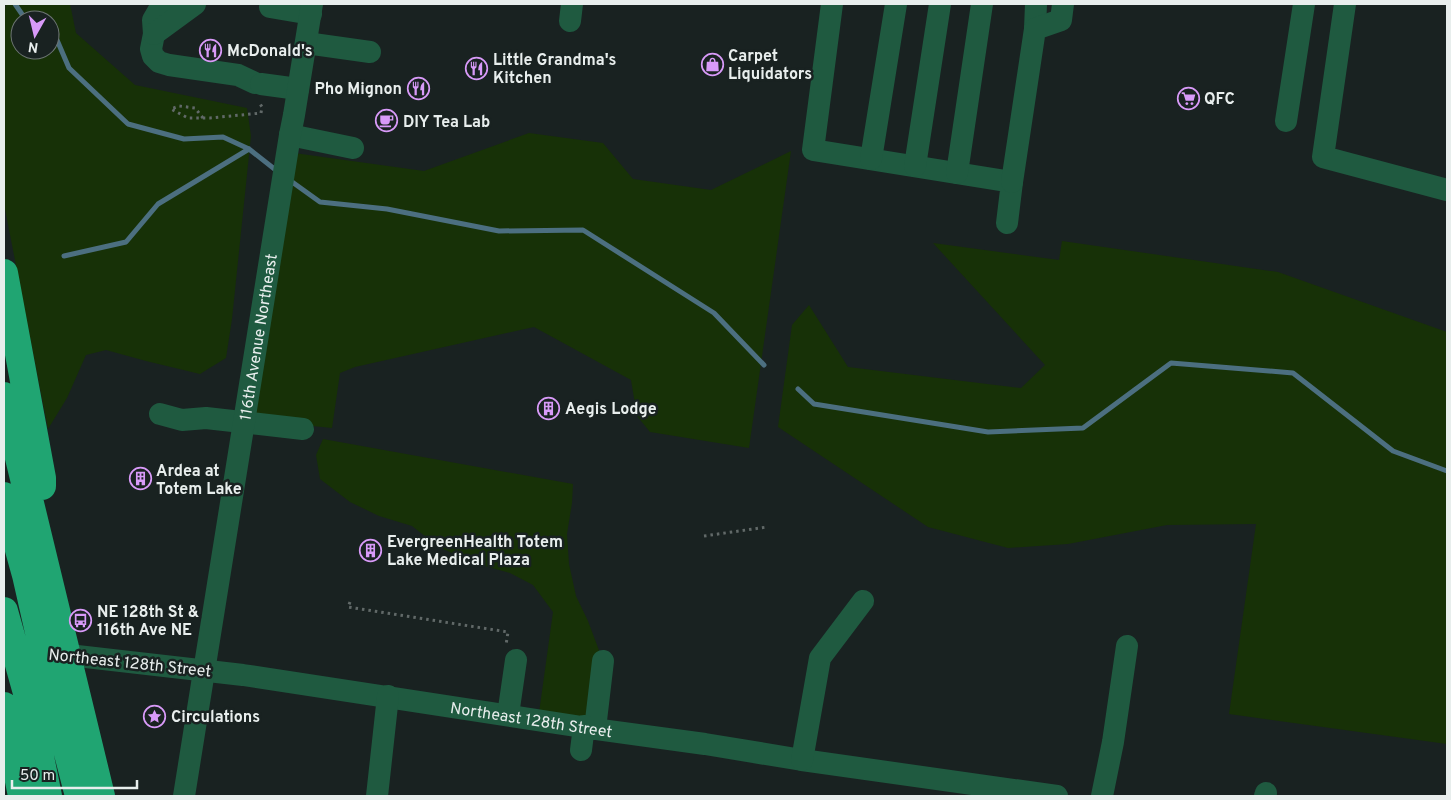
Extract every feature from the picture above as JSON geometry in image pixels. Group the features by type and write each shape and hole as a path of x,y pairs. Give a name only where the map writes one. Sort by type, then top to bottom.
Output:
{"highway":[{"path":"4,273 42,478 39,542"},
{"path":"4,396 100,796"},
{"path":"4,496 26,575 56,707 79,796"},
{"path":"4,610 9,648 27,693 48,796"},
{"path":"4,706 22,796"}],"street":[{"path":"164,4 153,20 154,34 151,49 153,56 159,62 238,75 258,84 298,89"},
{"path":"154,34 195,4"},
{"path":"207,4 216,4"},
{"path":"832,4 813,150 1012,182"},
{"path":"871,159 896,4"},
{"path":"915,166 940,4"},
{"path":"956,173 982,4"},
{"path":"1007,223 1035,29 1036,4"},
{"path":"1035,29 1061,20 1063,4"},
{"path":"1286,120 1289,46 1304,4"},
{"path":"1345,4 1323,157 1447,190"},
{"path":"270,7 311,9"},
{"name":"116th Avenue Northeast","path":"184,796 311,9"},
{"path":"306,43 370,52"},
{"path":"289,137 353,148"},
{"path":"160,414 182,420 245,417 303,429"},
{"path":"802,760 820,658 863,601"},
{"path":"1102,796 1113,742 1126,646"},
{"name":"Northeast 128th Street","path":"9,648 204,670 388,696 802,760 1057,796"},
{"path":"508,715 511,655"},
{"path":"581,750 590,728 602,660"},
{"path":"377,796 388,696"}],"path":[{"path":"203,118 194,108 179,106 171,109 188,118 203,118 261,112 262,107 259,102 258,84"},
{"path":"704,536 767,527"},
{"path":"350,602 348,607 508,632 511,655"}],"green space":[{"path":"6,4 70,4 76,33 135,85 247,108 251,136 232,319 226,358 200,374 106,350 86,355 67,398 48,429 4,204 4,16"},
{"path":"529,133 603,143 633,179 711,190 791,151 749,448 650,432 637,416 631,380 534,327 355,367 340,373 332,428 245,419 287,152 424,171"},
{"path":"1062,241 1278,272 1447,332 1447,744 1229,714 1256,524 1167,525 1068,544 1008,548 928,527 778,427 792,325 809,305 848,367 1021,388 1045,365 933,243 1059,260"},
{"path":"323,439 573,484 567,534 569,564 576,596 603,661 595,729 538,720 553,612 533,585 510,573 474,563 439,547 412,526 379,516 350,502 320,479 316,455"}],"waterway":[{"path":"15,4 19,10"},
{"path":"60,47 69,68 128,124 184,139 223,137 249,149 277,171"},
{"path":"64,256 126,242 158,204 249,149"},
{"path":"288,179 320,202 387,209 499,231 583,230 714,313 764,365"},
{"path":"798,389 814,404 988,432 1083,428 1171,363 1293,373 1393,451 1447,471"}],"place":[{"name":"McDonald's","path":"211,50"},
{"name":"Carpet Liquidators","path":"712,64"},
{"name":"Little Grandma's Kitchen","path":"477,68"},
{"name":"Pho Mignon","path":"418,88"},
{"name":"QFC","path":"1188,98"},
{"name":"DIY Tea Lab","path":"387,121"},
{"name":"Aegis Lodge","path":"549,408"},
{"name":"Ardea at Totem Lake","path":"140,479"},
{"name":"EvergreenHealth Totem Lake Medical Plaza","path":"371,550"},
{"name":"NE 128th St & 116th Ave NE","path":"81,620"},
{"name":"Circulations","path":"155,716"}]}
